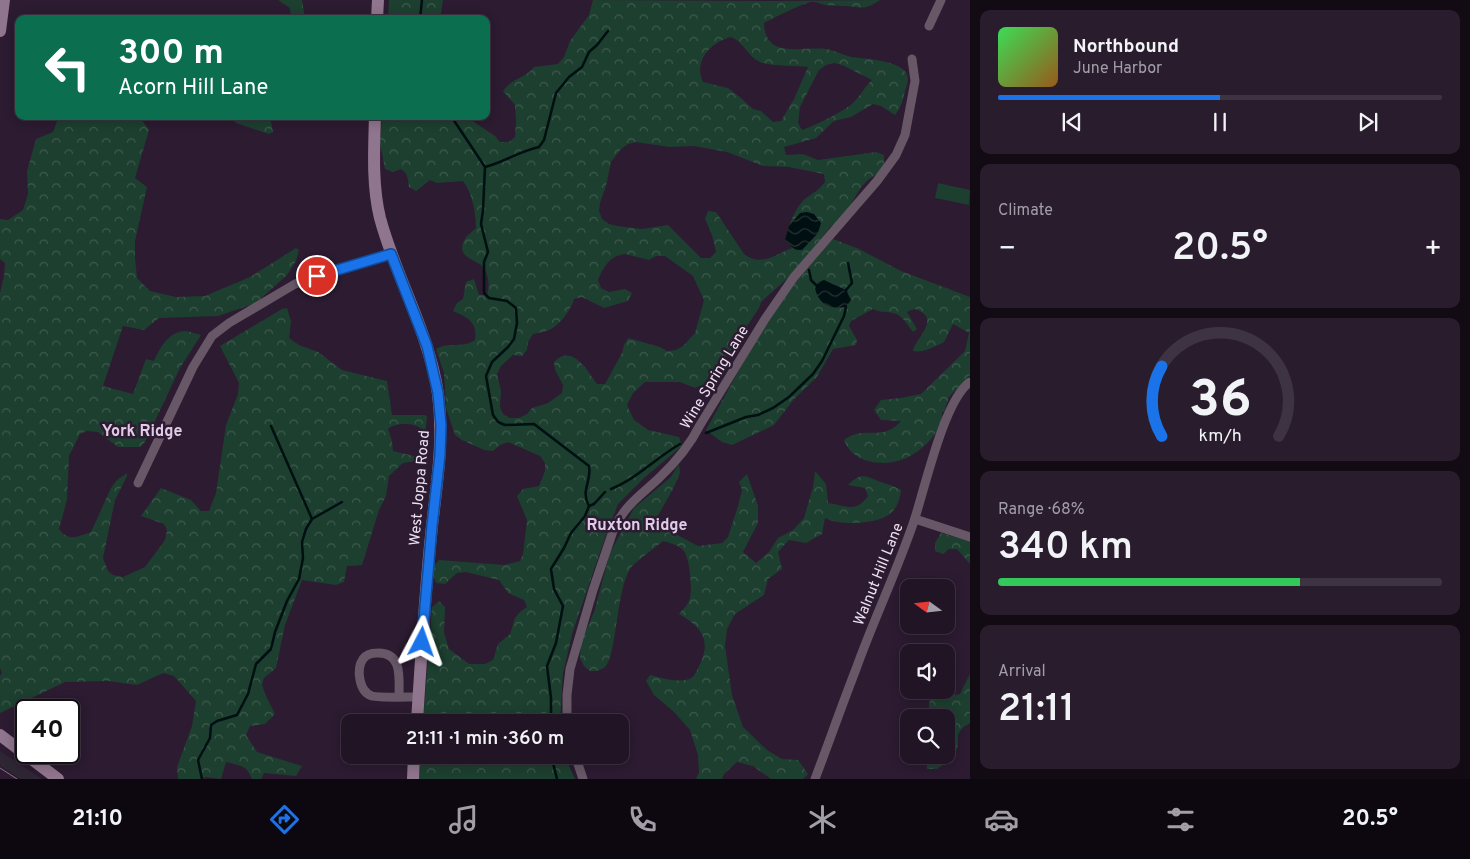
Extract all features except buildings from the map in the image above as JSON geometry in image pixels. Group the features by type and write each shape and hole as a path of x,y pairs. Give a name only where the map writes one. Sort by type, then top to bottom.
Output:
{"street":[{"path":"1,23 4,0"},
{"path":"377,15 378,0"},
{"path":"929,26 941,0"},
{"name":"Wine Spring Lane","path":"567,714 569,674 578,640 614,528 621,514 658,480 691,443 760,327 789,284 877,181 896,155 905,135 915,81 912,59"},
{"name":"West Joppa Road","path":"375,120 375,187 380,218 391,254 427,346 438,393 441,425 417,714"},
{"path":"138,483 193,367 212,336 229,323 296,284 391,254"},
{"name":"Walnut Hill Lane","path":"815,779 856,668 915,519 953,404 964,386 970,382"},
{"path":"915,519 970,537"},
{"path":"398,697 399,667 393,658 383,653 371,653 363,659 359,673 360,683 364,691 372,696 398,697 418,697"},
{"path":"0,735 58,779"},
{"path":"413,779 414,764"},
{"path":"578,764 583,779"}],"shaded area":[{"path":"0,751 15,761 15,764 20,764 42,779 21,779 0,765"}],"green space":[{"path":"278,0 302,0 304,15 291,15 290,8"},
{"path":"389,0 443,0 441,15 388,15"},
{"path":"593,0 880,0 865,7 808,3 764,23 766,35 778,47 787,49 826,49 851,57 894,64 906,73 908,82 899,110 895,115 881,106 873,104 851,117 834,121 816,138 784,147 786,155 803,154 818,160 876,152 884,155 884,165 880,172 868,180 861,188 842,218 830,227 797,270 761,302 759,308 710,382 695,388 680,382 645,382 633,393 627,405 634,420 648,430 679,437 682,446 644,478 618,504 573,631 563,673 560,714 424,714 432,607 439,601 445,607 444,633 449,649 469,664 485,664 493,660 498,644 510,634 515,618 527,607 524,600 508,593 499,580 466,572 457,573 445,584 436,583 433,567 439,560 504,565 520,561 523,554 527,520 517,496 523,489 539,486 545,471 545,463 540,456 508,442 500,445 493,451 484,450 455,435 446,408 444,373 436,349 446,345 470,343 475,340 473,324 467,318 453,311 457,303 463,299 466,282 474,279 479,295 487,295 489,283 486,272 481,265 466,256 462,249 466,238 476,228 473,203 463,181 437,183 430,180 416,191 409,187 407,177 401,169 393,172 385,169 380,143 382,120 471,120 495,136 500,142 509,142 515,137 515,105 503,91 534,67 558,64 564,57 570,41 589,15","holes":["731,37 760,62 808,67 794,99 781,121 773,122 761,111 753,109 728,88 703,82 700,67 706,54 717,43","834,63 872,80 850,105 829,118 802,130 798,123 800,107 819,70 826,65","636,142 669,147 694,146 727,152 763,166 789,167 824,174 825,182 802,202 793,217 785,239 792,248 762,260 750,258 744,254 716,212 708,211 705,219 712,235 716,252 710,258 701,258 668,225 642,229 617,226 609,224 602,219 599,211 611,162 621,149 628,144","625,254 649,260 656,256 665,256 693,276 704,300 695,333 683,346 676,350 667,351 660,347 628,338 605,384 597,384 584,366 573,357 567,355 561,357 554,362 555,370 563,385 562,393 548,403 532,408 527,414 519,418 510,418 503,414 500,407 501,391 497,374 501,366 513,355 522,356 527,350 528,342 533,334 549,330 557,325 568,312 574,299 582,297 604,308 628,301 632,293 625,289 609,292 601,288 598,280 602,271 615,257"]},
{"path":"58,120 142,120 149,130 135,178 147,187 135,241 135,258 137,278 150,291 176,297 205,296 250,277 296,248 299,250 296,261 287,275 256,303 218,316 159,318 144,330 123,326 103,386 133,394 146,359 154,361 169,338 174,334 185,331 201,335 180,368 145,442 140,447 118,447 98,432 87,431 80,434 69,456 67,500 59,529 66,536 77,537 91,532 111,488 117,480 127,473 115,500 103,558 108,571 113,575 123,577 145,567 165,540 167,530 164,524 141,516 161,488 191,500 201,511 209,511 216,493 226,425 238,394 239,383 220,346 282,309 287,308 291,321 289,338 299,345 318,352 342,370 387,381 392,415 425,415 427,417 425,436 417,426 408,424 399,424 388,429 393,451 418,457 417,461 403,463 389,476 386,496 379,510 362,565 347,566 344,582 336,585 302,580 285,625 276,668 264,678 262,685 275,714 265,724 250,726 246,735 257,752 302,766 296,776 264,773 261,779 252,779 245,768 226,762 221,779 206,777 202,779 178,779 177,767 192,726 196,701 174,676 163,673 137,685 108,681 65,682 29,699 15,699 15,706 0,713 0,676 2,673 0,668 0,293 5,263 0,259 0,219 8,220 23,210 28,194 27,171 36,139 53,132"},
{"path":"234,120 269,120 273,132 269,134 236,123"},
{"path":"938,183 970,190 969,205 935,198"},
{"path":"833,239 859,249 901,271 970,297 970,375 949,397 944,412 942,412 939,427 922,448 908,457 893,462 876,463 860,458 853,453 844,440 859,433 887,431 894,427 901,421 881,420 874,410 881,400 921,394 965,351 969,333 953,324 944,342 933,348 913,351 927,324 924,314 915,309 907,312 917,329 913,332 896,314 873,309 851,321 849,326 857,340 856,345 833,349 817,377 794,399 774,425 732,445 722,442 706,430 748,355 778,307 795,283"},
{"path":"679,464 680,473 673,489 656,519 643,530 652,532 668,530 698,546 722,543 728,537 738,506 742,490 739,482 747,474 758,506 758,523 743,552 756,563 769,552 778,538 793,530 804,518 813,487 815,471 826,484 828,503 854,507 863,502 868,496 865,488 848,485 856,478 862,476 901,490 896,507 892,512 880,519 844,523 825,518 822,534 806,543 789,540 778,552 782,569 768,579 764,595 735,614 727,629 725,646 732,695 743,727 767,750 782,759 798,760 808,774 803,779 771,779 753,766 737,762 724,774 722,779 696,779 699,772 698,755 690,730 674,712 654,695 646,681 650,675 675,680 693,677 700,664 705,647 702,634 693,623 679,614 689,601 691,584 686,555 677,546 663,541 630,569 622,592 612,650 605,667 590,671 584,666 580,658 581,642 594,612 610,553 634,508 671,477"},
{"path":"941,533 970,541 970,564 957,549 949,549 943,554 935,551 935,543"},
{"path":"970,674 970,723 960,731 955,753 955,709 929,709 929,702 932,699 955,699 955,695 960,694"},
{"path":"420,764 569,764 575,779 419,779"},
{"path":"926,764 944,764 937,769 927,769"}],"water":[{"path":"800,213 814,214 821,223 818,233 802,250 796,250 785,239 789,226"},
{"path":"824,280 846,290 851,300 846,307 830,307 822,302 815,288 818,282"}],"waterway":[{"path":"420,15 422,0"},
{"path":"485,167 539,147 544,140 556,93 569,77 582,67 589,52 608,31"},
{"path":"454,120 485,167 481,224 488,252 484,262 484,293 489,298 507,301 516,308 517,323 514,339 492,362 486,376 493,415 498,422 505,425 534,424 589,466 586,491 589,506"},
{"path":"846,294 846,290 852,283 848,263"},
{"path":"809,270 811,280 817,286"},
{"path":"706,433 746,417 758,415 789,397 813,374 822,361 844,316 846,307 844,306"},
{"path":"271,426 312,519"},
{"path":"611,489 629,480 680,444"},
{"path":"551,714 547,666 556,643 563,606 554,589 551,569 571,533 585,516 589,506 594,504 605,492"},
{"path":"202,779 198,760 210,738 211,725 217,721 237,715 248,694 256,664 271,649 275,632 287,601 299,579 303,558 302,542 306,529 312,519 342,502"},
{"path":"553,764 557,779"}],"tram line":[{"path":"0,768 17,779"}],"district":[{"name":"York Ridge","path":"142,430"},
{"name":"Ruxton Ridge","path":"637,524"}],"route":[{"path":"317,276 391,254 427,346 438,393 441,437 422,642"}]}
